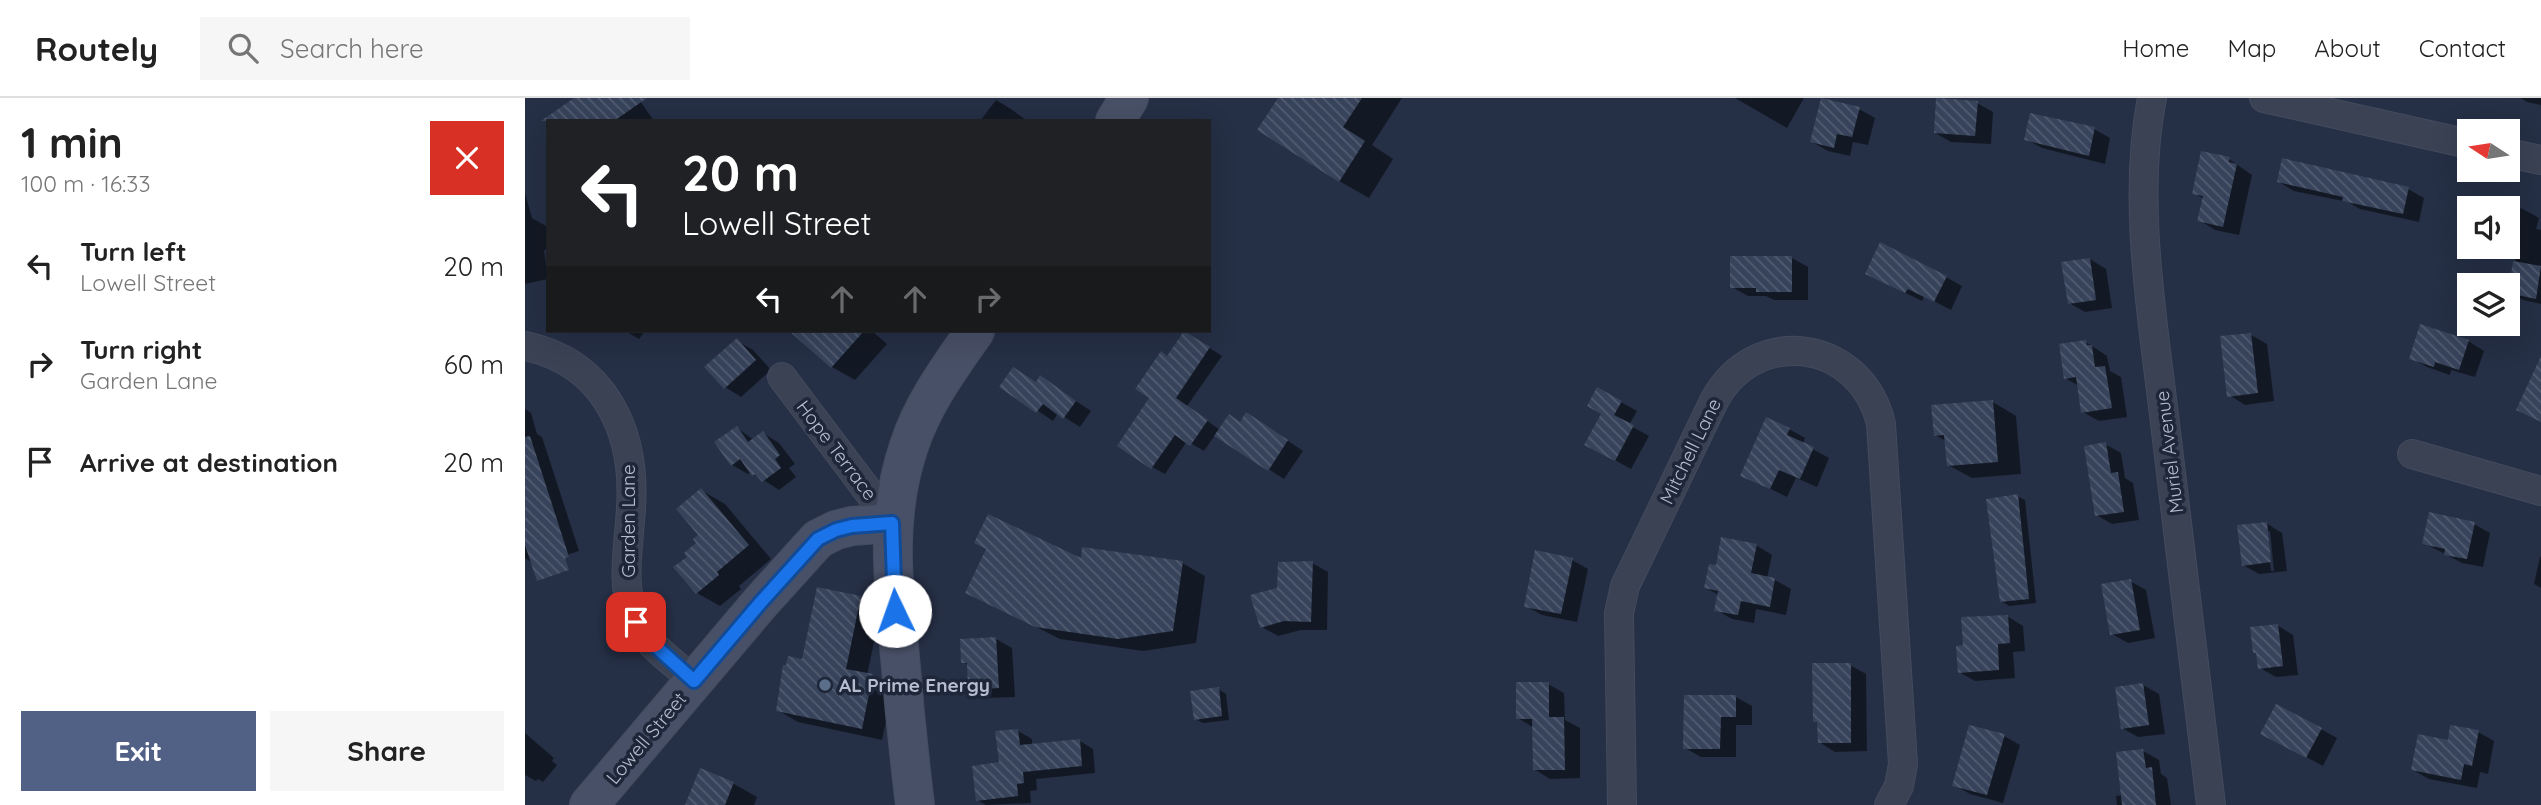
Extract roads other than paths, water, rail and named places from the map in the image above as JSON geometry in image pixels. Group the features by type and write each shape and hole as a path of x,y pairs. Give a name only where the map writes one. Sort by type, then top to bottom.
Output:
{"main road":[{"path":"1116,119 1129,98"},
{"path":"915,805 895,611 892,523 909,445 923,411 974,333"},
{"name":"Lowell Street","path":"589,805 818,539 852,526 892,523"}],"street":[{"name":"Muriel Avenue","path":"2152,98 2147,129 2145,211 2150,297 2211,805"},
{"path":"2264,98 2457,141"},
{"path":"2520,156 2541,160"},
{"name":"Garden Lane","path":"525,346 551,352 576,367 599,388 616,414 627,448 632,479 626,571 631,609 636,622 651,642 694,681"},
{"name":"Mitchell Lane","path":"1622,805 1619,622 1625,586 1724,385 1737,371 1754,360 1791,351 1820,355 1846,368 1860,381 1871,397 1881,424 1903,764 1899,786 1889,805"},
{"name":"Hope Terrace","path":"782,377 892,523"},
{"path":"2412,454 2541,491"}],"place":[{"name":"AL Prime Energy","path":"825,685"}]}
